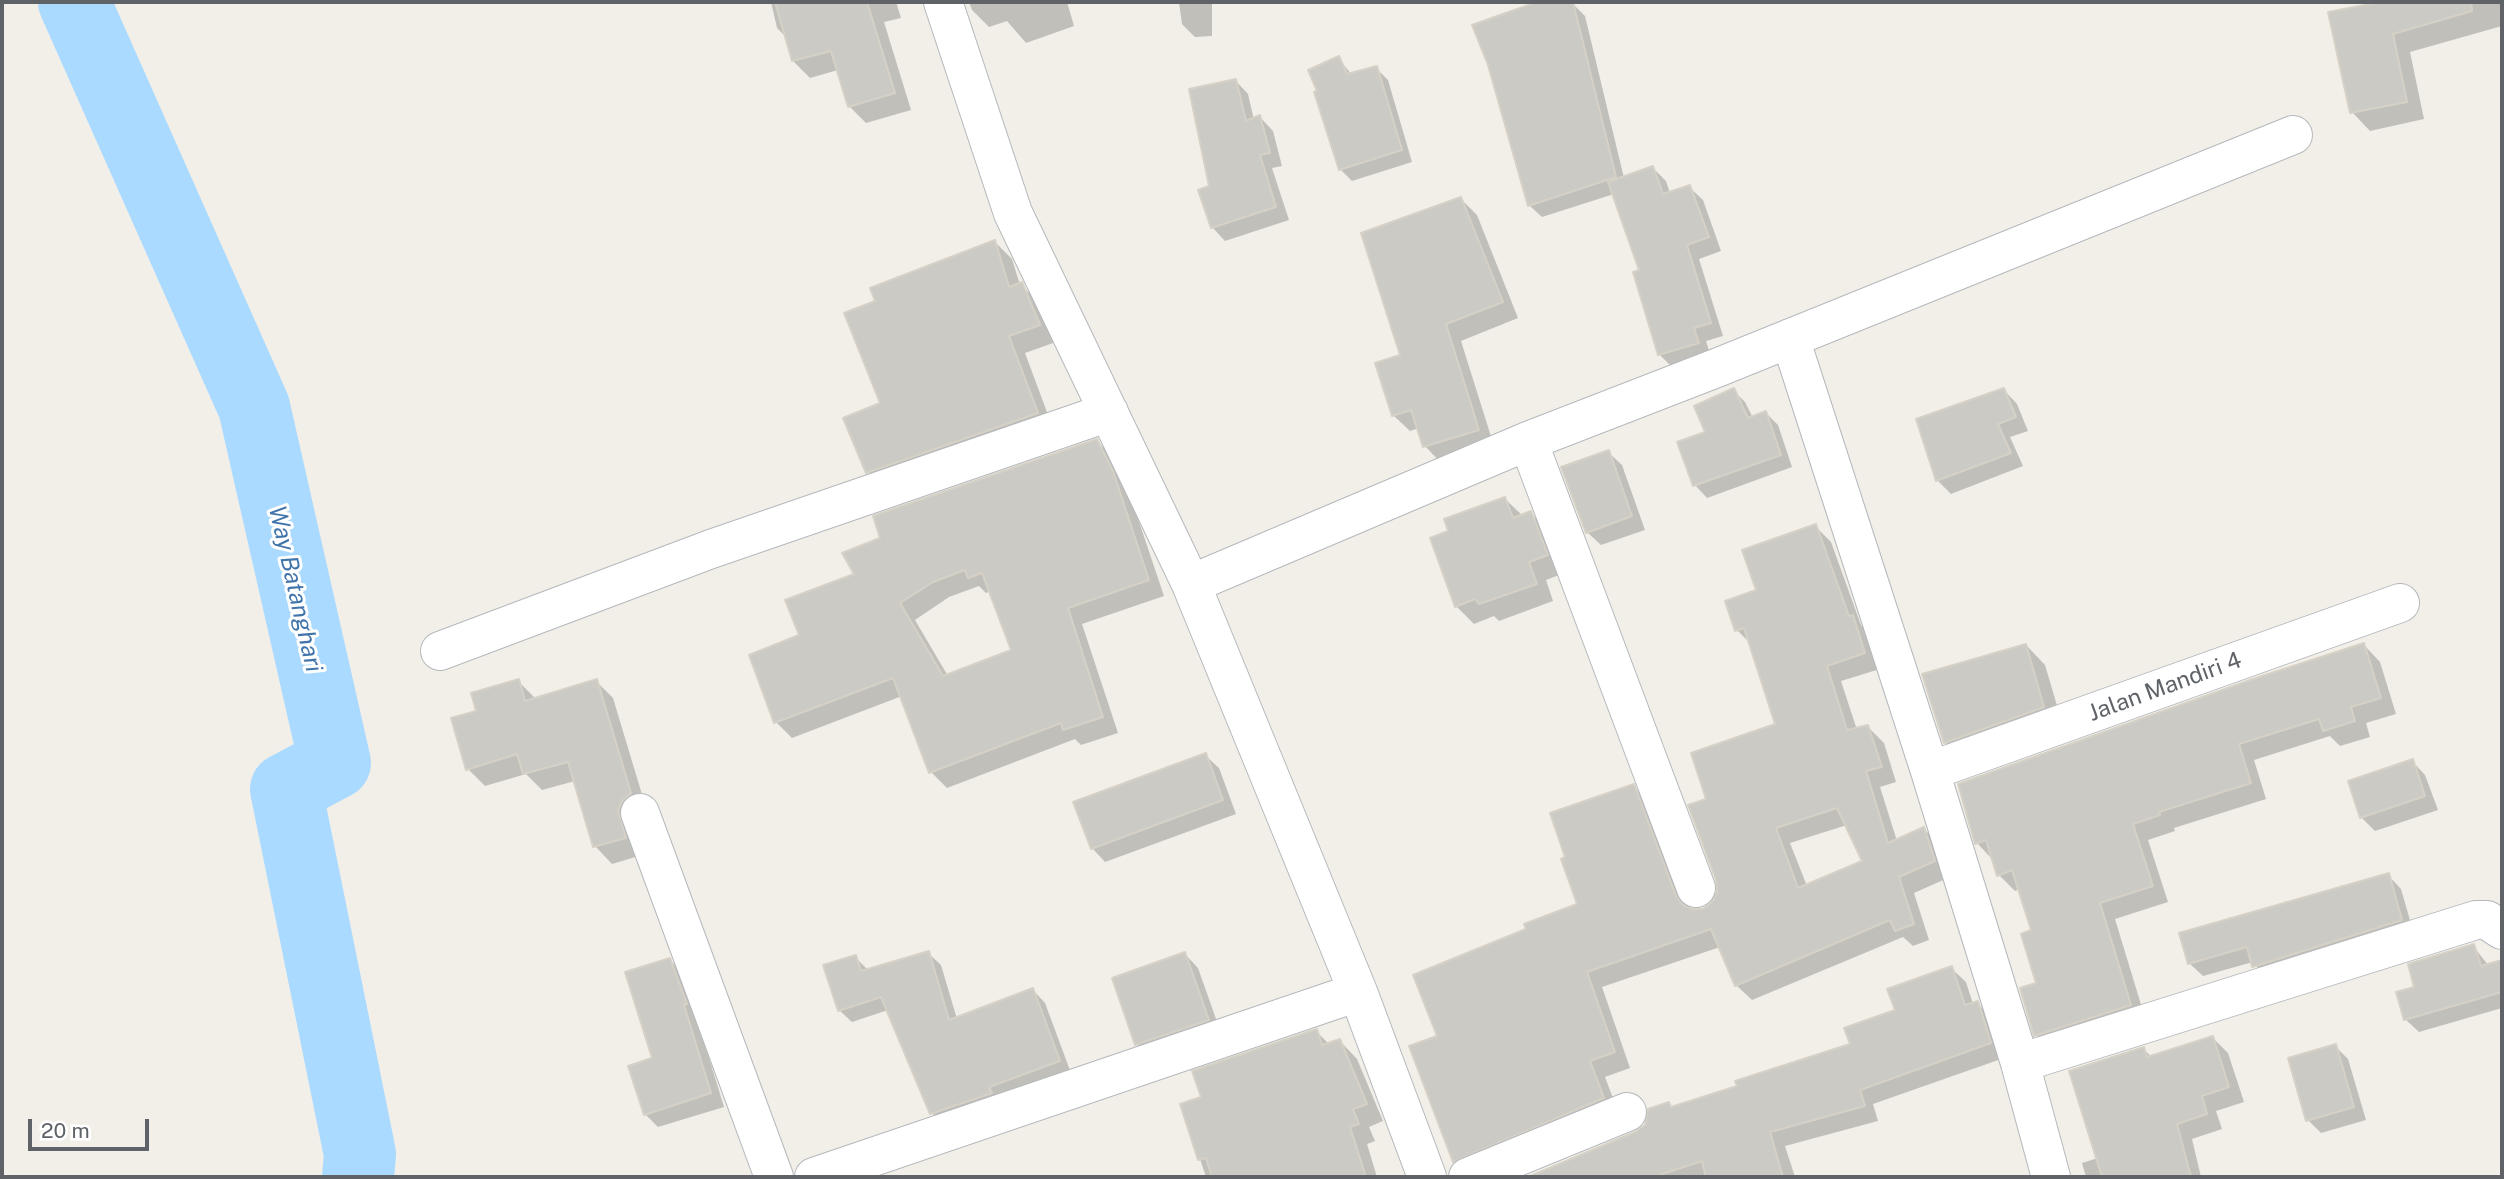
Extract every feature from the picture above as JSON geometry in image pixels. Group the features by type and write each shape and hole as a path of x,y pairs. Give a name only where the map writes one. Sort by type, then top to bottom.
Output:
{"street":[{"path":"943,2 1013,213 1191,584 1358,992 1427,1177"},
{"path":"1191,584 1528,441 2293,135"},
{"path":"1790,338 1930,771 2020,1063 2052,1177"},
{"path":"440,651 711,549 1109,412"},
{"path":"1528,441 1696,888"},
{"name":"Jalan Mandiri 4","path":"1930,771 2400,603"},
{"path":"640,813 774,1177"},
{"path":"2020,1063 2476,920 2487,920 2502,930"},
{"path":"814,1177 1358,992"},
{"path":"1468,1177 1627,1112"}],"building":[{"path":"775,2 867,2 895,93 848,107 831,51 792,61"},
{"path":"1537,2 1573,2 1616,177 1528,206 1488,65 1472,25"},
{"path":"2381,2 2471,2 2472,11 2393,34 2407,102 2350,113 2328,12"},
{"path":"1339,56 1347,74 1377,66 1402,150 1339,170 1314,92 1317,91 1308,70"},
{"path":"1236,79 1246,121 1260,115 1270,153 1260,155 1276,207 1211,228 1198,190 1209,186 1189,89"},
{"path":"1653,166 1663,194 1690,185 1709,237 1687,245 1711,323 1694,328 1699,343 1658,355 1633,272 1639,270 1608,182"},
{"path":"1461,197 1503,302 1446,324 1479,430 1423,447 1411,410 1392,416 1375,363 1400,355 1361,233"},
{"path":"995,240 1009,287 1022,282 1040,325 1009,336 1038,413 866,473 843,418 880,403 844,313 875,301 870,288"},
{"path":"1734,388 1748,418 1766,411 1781,455 1693,486 1677,442 1705,432 1694,406"},
{"path":"2004,388 2016,417 1998,424 2011,453 1936,481 1916,419"},
{"path":"1097,439 1113,471 1149,580 1068,608 1103,717 1063,730 1061,723 929,773 893,678 774,723 749,655 799,635 785,600 854,574 842,553 880,538 873,516","holes":["965,570 968,578 982,573 1011,650 943,676 900,603 933,582"]},
{"path":"1609,450 1632,516 1586,533 1561,467"},
{"path":"1505,497 1513,518 1531,511 1548,555 1529,562 1537,584 1479,604 1475,599 1455,607 1430,538 1448,531 1444,519"},
{"path":"1816,524 1849,616 1853,615 1865,653 1827,666 1847,730 1868,725 1882,767 1866,771 1888,843 1924,827 1935,861 1899,877 1914,924 1895,931 1890,920 1735,986 1711,929 1587,972 1615,1052 1590,1061 1604,1098 1453,1162 1409,1046 1437,1036 1413,975 1526,929 1524,924 1577,904 1561,859 1565,857 1550,813 1634,784 1676,896 1682,904 1692,909 1703,909 1712,902 1717,892 1716,880 1688,805 1706,799 1691,753 1775,724 1744,628 1735,631 1725,601 1756,590 1742,550","holes":["1837,808 1862,861 1798,888 1776,828"]},
{"path":"2364,643 2381,698 2351,707 2355,721 2323,731 2319,719 2239,744 2251,783 2159,812 2160,815 2133,824 2153,886 2100,903 2131,1005 2034,1036 2020,988 2036,983 2021,934 2031,930 2012,870 1997,876 1986,840 1975,844 1958,784 2253,679"},
{"path":"2026,644 2044,707 1944,743 1922,674"},
{"path":"519,679 525,701 597,679 631,793 623,800 618,810 626,838 593,847 568,762 523,774 517,754 466,770 451,718 476,711 471,693"},
{"path":"1206,753 1223,800 1091,849 1073,802"},
{"path":"2413,759 2425,796 2360,818 2348,781"},
{"path":"2389,873 2402,920 2252,967 2247,947 2188,964 2179,933"},
{"path":"2474,944 2481,966 2502,960 2502,992 2404,1020 2396,992 2414,987 2408,964"},
{"path":"929,951 949,1020 1033,988 1060,1061 989,1087 992,1093 930,1114 881,997 838,1011 823,965 856,955 861,971"},
{"path":"1185,952 1209,1020 1135,1045 1112,978"},
{"path":"670,958 687,1004 684,1005 711,1093 644,1115 628,1066 652,1058 625,972"},
{"path":"1952,966 1965,1005 1978,1001 1991,1043 1860,1090 1865,1106 1770,1132 1783,1177 1706,1177 1702,1161 1653,1177 1528,1177 1635,1132 1645,1125 1648,1109 1669,1102 1671,1107 1737,1086 1735,1081 1850,1044 1844,1028 1895,1010 1887,989"},
{"path":"1317,1029 1322,1045 1340,1039 1367,1104 1353,1109 1359,1124 1350,1127 1366,1177 1212,1177 1206,1158 1198,1160 1180,1104 1201,1097 1192,1071"},
{"path":"2213,1036 2229,1087 2202,1096 2207,1114 2177,1124 2191,1177 2102,1177 2069,1071 2144,1047 2147,1057"},
{"path":"2336,1044 2354,1107 2306,1121 2288,1058"}],"waterway":[{"name":"Way Batanghari","path":"74,2 254,407 335,763 286,789 360,1154 358,1177"}]}
